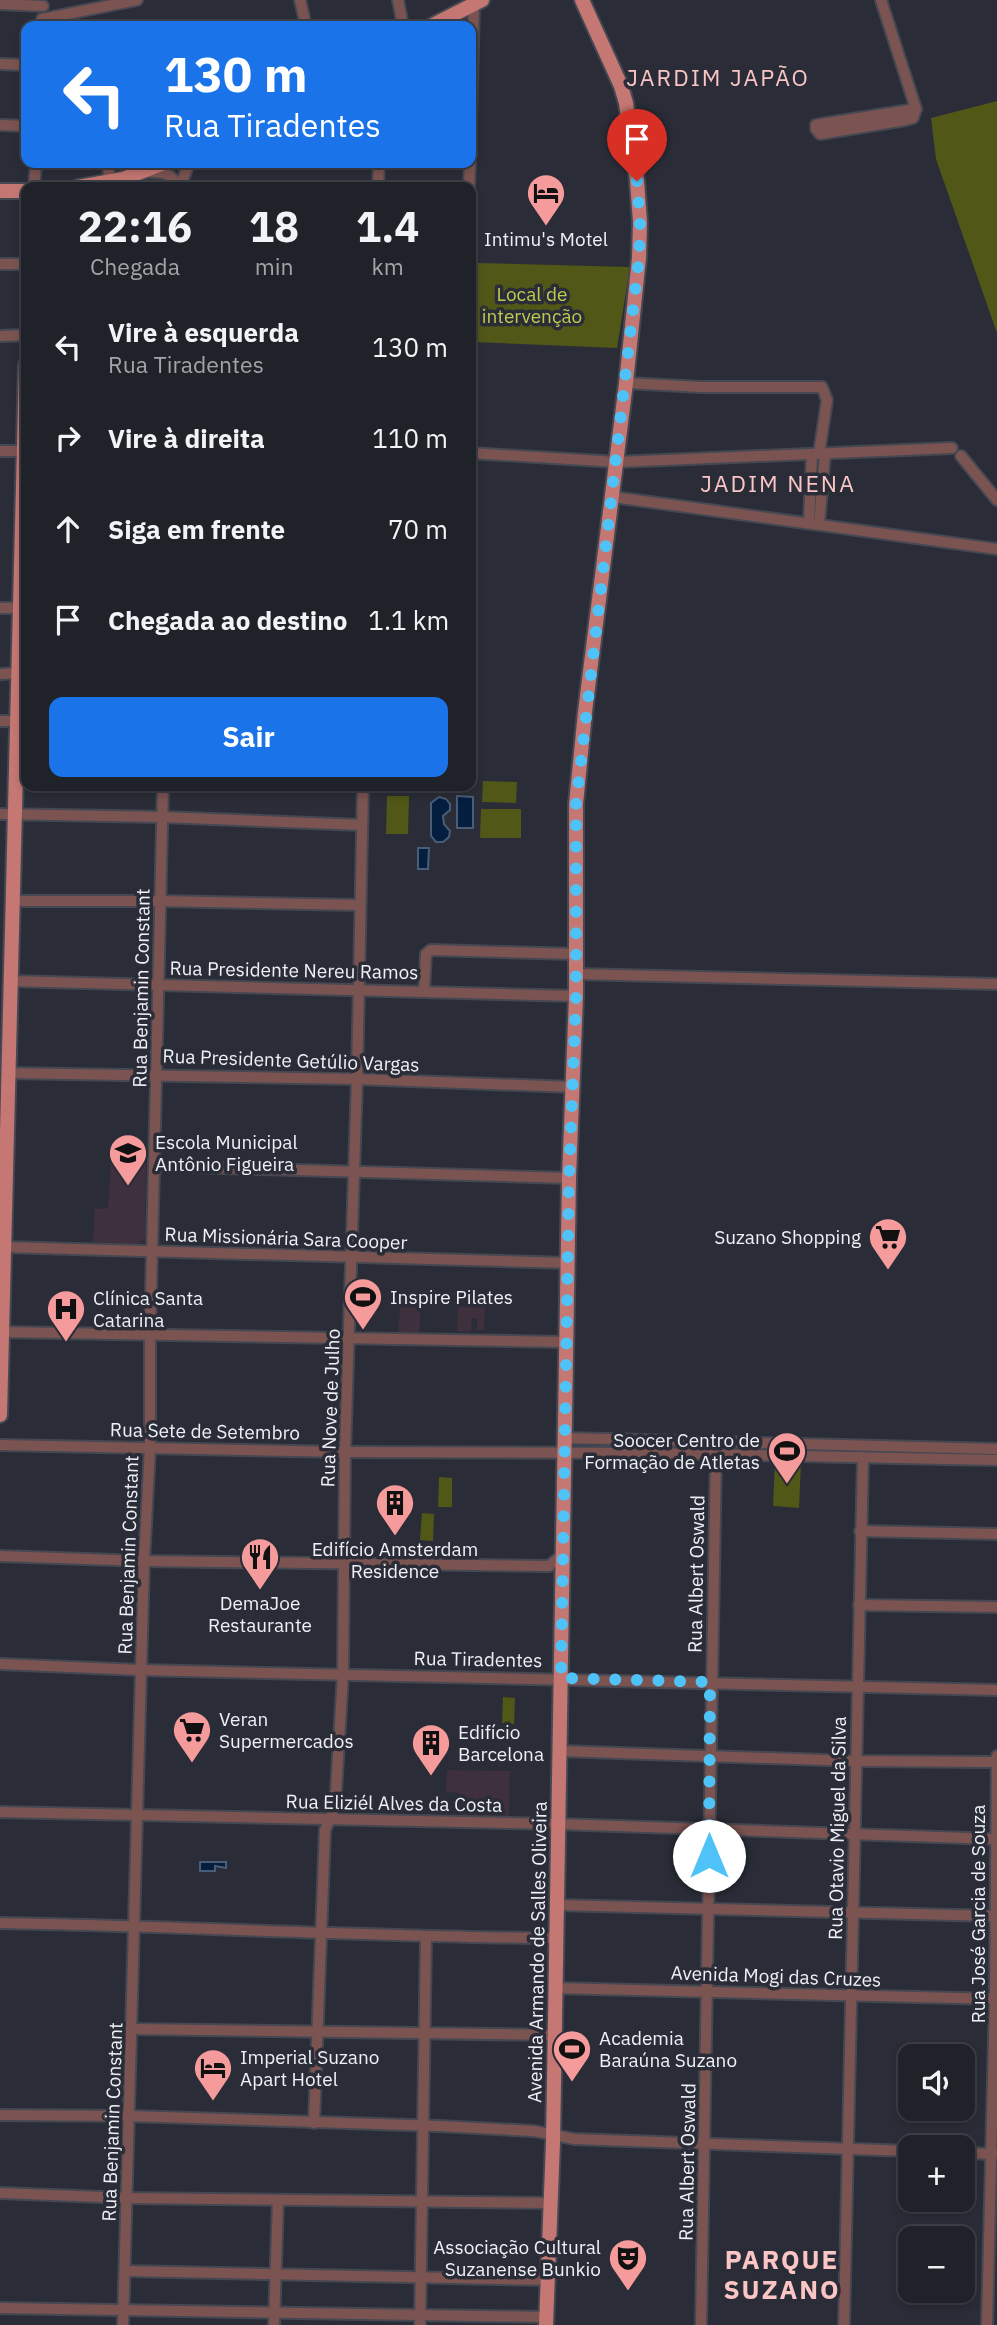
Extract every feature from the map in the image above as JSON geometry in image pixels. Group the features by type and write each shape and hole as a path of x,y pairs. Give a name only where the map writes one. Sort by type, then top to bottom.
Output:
{"main road":[{"name":"Avenida Armando de Salles Oliveira","path":"547,2321 553,2135 569,1178 576,996 575,819 626,383 639,258 640,222 630,122 621,86 582,0"},
{"path":"441,21 478,2"},
{"path":"116,182 151,168"},
{"path":"0,191 21,191"},
{"path":"0,1415 4,1247 2,1214 8,1073 5,1011 10,981 12,901 7,814 17,721 21,575"}],"street":[{"path":"47,21 137,0"},
{"path":"300,0 305,21"},
{"path":"398,0 402,21"},
{"path":"881,0 916,109 913,118 822,134 818,133 816,128 816,125 821,124 916,109"},
{"path":"476,35 478,2"},
{"path":"0,4 44,3 43,21"},
{"path":"0,64 21,65"},
{"path":"0,125 21,127"},
{"path":"136,174 167,173 176,182"},
{"path":"0,264 21,264"},
{"path":"0,335 21,335"},
{"path":"626,383 701,387 822,387 827,400 819,454 814,524"},
{"path":"0,451 21,443"},
{"path":"476,453 617,462 957,452 997,500"},
{"path":"613,498 997,549"},
{"path":"0,608 20,608"},
{"path":"0,674 18,673"},
{"path":"0,721 17,721"},
{"name":"Rua Benjamin Constant","path":"123,2325 144,1561 150,1447 150,1336 163,791"},
{"name":"Rua Nove de Julho","path":"314,2123 325,1830 336,1792 343,1673 345,1452 363,791"},
{"path":"7,814 362,825"},
{"path":"12,901 360,905"},
{"path":"424,991 426,954 430,950 576,954"},
{"path":"576,974 997,984"},
{"name":"Rua Presidente Nereu Ramos","path":"10,981 576,996"},
{"name":"Rua Presidente Getúlio Vargas","path":"8,1073 157,1074 572,1087"},
{"path":"155,1166 569,1178"},
{"name":"Rua Missionária Sara Cooper","path":"4,1247 568,1263"},
{"path":"2,1332 566,1342"},
{"path":"565,1438 997,1449"},
{"name":"Rua Sete de Setembro","path":"0,1445 997,1460"},
{"name":"Rua Albert Oswald","path":"701,2325 716,1454"},
{"name":"Rua Otavio Miguel da Silva","path":"844,2325 863,1457"},
{"path":"860,1531 997,1534"},
{"path":"0,1556 144,1561 549,1566 564,1554"},
{"path":"549,1566 563,1581"},
{"path":"859,1605 997,1607"},
{"name":"Rua Tiradentes","path":"0,1664 141,1670 997,1690"},
{"path":"560,1751 855,1761 997,1762"},
{"name":"Rua José Garcia de Souza","path":"987,2325 994,2154 997,1756"},
{"name":"Rua Eliziél Alves da Costa","path":"0,1812 558,1824 996,1839"},
{"path":"557,1905 995,1916"},
{"path":"0,1923 134,1925 426,1938 556,1938"},
{"path":"420,2321 426,1938"},
{"name":"Avenida Mogi das Cruzes","path":"555,1988 996,1999"},
{"path":"132,2029 554,2035"},
{"path":"0,2115 424,2125 534,2131 574,2139 898,2151"},
{"path":"975,2153 994,2154"},
{"path":"0,2193 127,2198 550,2203"},
{"path":"274,2319 278,2200"},
{"path":"126,2271 548,2280"},
{"path":"0,2308 124,2309 274,2319 547,2321"}],"shaded area":[{"name":"Escola Municipal Antônio Figueira","path":"146,1164 145,1237 138,1245 93,1242 95,1209 108,1208 111,1165"},
{"path":"401,1297 411,1299 410,1305 421,1306 419,1334 398,1333"},
{"path":"458,1306 485,1307 484,1330 477,1330 477,1318 472,1318 471,1332 457,1331"},
{"path":"447,1770 510,1771 509,1818 458,1816 459,1793 446,1792"}],"green space":[{"path":"997,101 997,333 936,159 931,118"},
{"name":"Local de intervenção","path":"477,263 630,267 617,348 476,342"},
{"path":"483,781 517,782 516,803 482,802"},
{"path":"387,796 409,796 408,834 386,834"},
{"path":"481,809 521,809 521,838 480,838"},
{"name":"Soocer Centro de Formação de Atletas","path":"775,1462 801,1463 799,1508 773,1506"},
{"path":"439,1477 452,1478 452,1507 438,1507"},
{"path":"422,1513 434,1514 433,1541 420,1540"},
{"path":"503,1697 515,1698 514,1724 502,1723"}],"water":[{"path":"457,796 473,797 473,828 457,828"},
{"path":"439,797 450,804 450,810 443,816 444,824 450,831 449,837 443,842 436,842 431,836 431,803"},
{"path":"418,848 429,848 428,869 418,869"},
{"path":"200,1862 226,1862 226,1868 215,1866 215,1871 200,1871"}],"place":[{"name":"Intimu's Motel","path":"546,227"},
{"name":"Escola Municipal Antônio Figueira","path":"128,1187"},
{"name":"Suzano Shopping","path":"888,1271"},
{"name":"Inspire Pilates","path":"363,1331"},
{"name":"Clínica Santa Catarina","path":"66,1343"},
{"name":"Soocer Centro de Formação de Atletas","path":"787,1485"},
{"name":"Edifício Amsterdam Residence","path":"395,1537"},
{"name":"DemaJoe Restaurante","path":"260,1591"},
{"name":"Veran Supermercados","path":"192,1764"},
{"name":"Edifício Barcelona","path":"431,1777"},
{"name":"Academia Baraúna Suzano","path":"572,2083"},
{"name":"Imperial Suzano Apart Hotel","path":"213,2102"},
{"name":"Associação Cultural Suzanense Bunkio","path":"628,2292"}],"district":[{"name":"JARDIM JAPÃO","path":"718,78"},
{"name":"JADIM NENA","path":"778,484"},
{"name":"PARQUE SUZANO","path":"782,2275"}],"route":[{"path":"637,181 639,258 576,804 576,996 569,1178 561,1678 710,1682 709,1856"}]}
